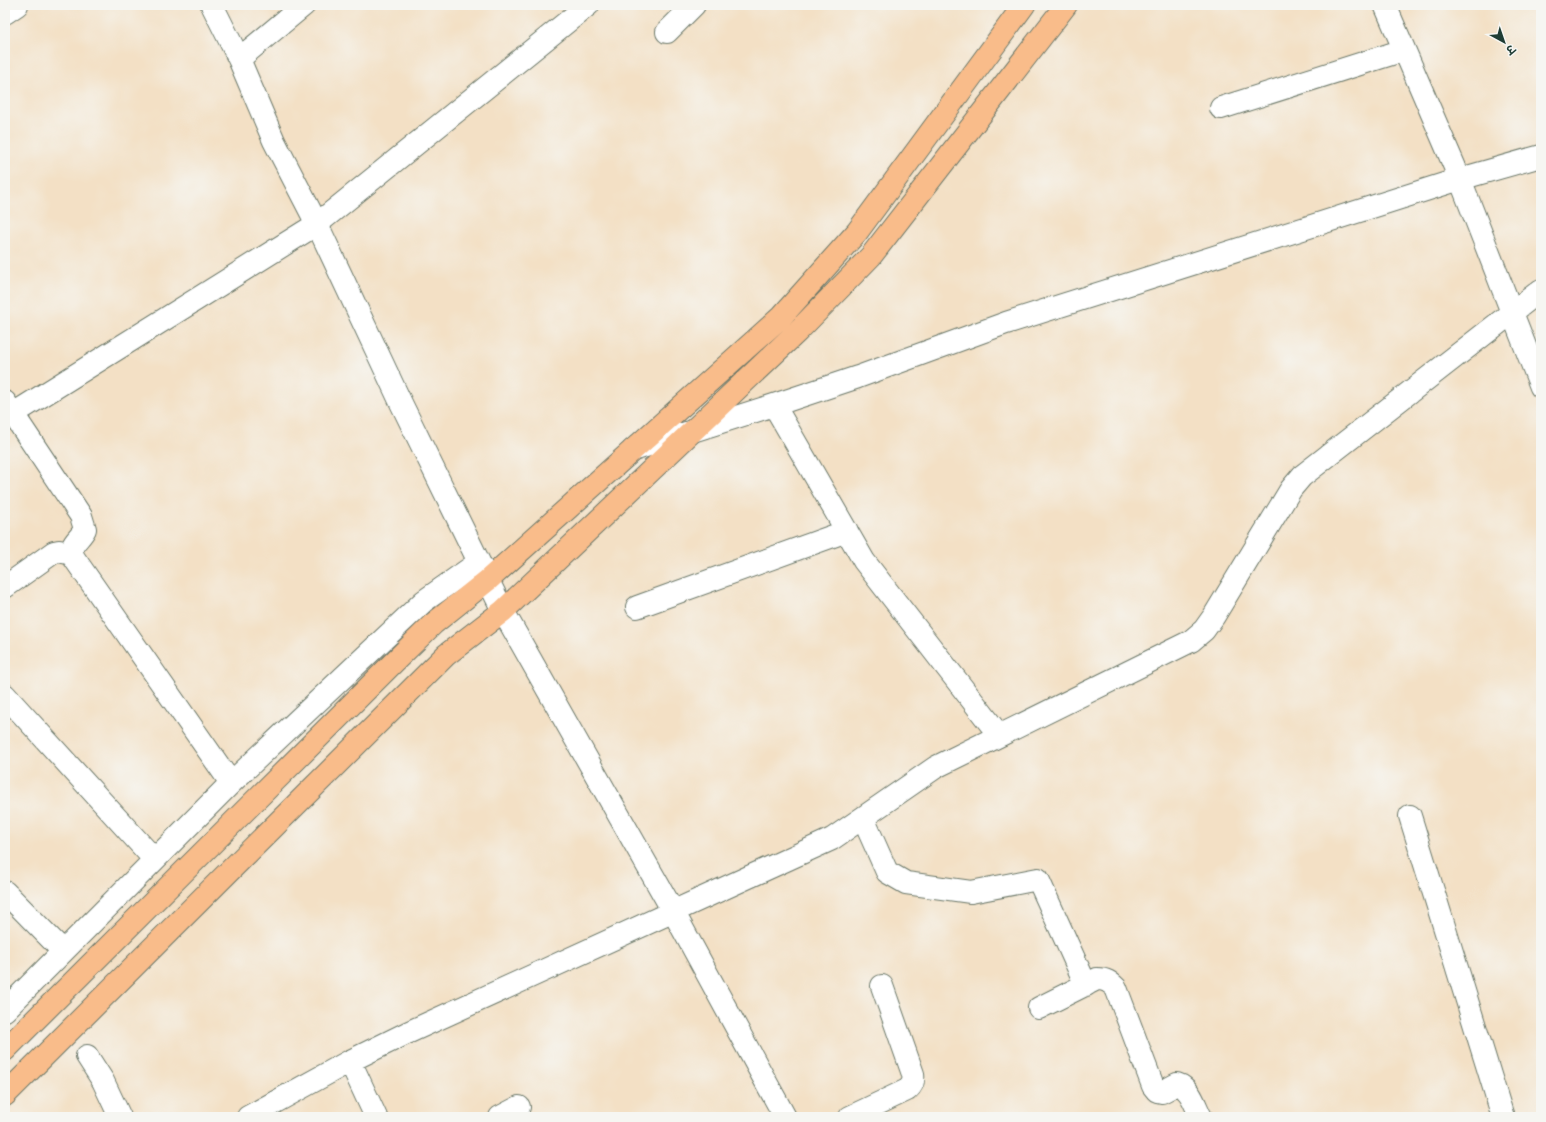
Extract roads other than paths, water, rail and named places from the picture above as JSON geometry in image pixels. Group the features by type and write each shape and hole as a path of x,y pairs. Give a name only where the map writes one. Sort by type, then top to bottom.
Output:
{"main road":[{"path":"5,1050 433,624 483,571 633,450 781,317 857,232 1024,5"},
{"path":"5,1095 401,698 446,655 503,611 798,331 871,256 1066,5"}],"street":[{"path":"5,13 18,5"},
{"path":"212,5 239,59 274,141 317,224 402,405 503,611 673,911 785,1117"},
{"path":"239,59 304,5"},
{"path":"231,783 72,554 73,544 85,529 81,516 9,408 317,224 588,5"},
{"path":"667,32 694,5"},
{"path":"1386,5 1460,179 1541,388"},
{"path":"1221,108 1404,50"},
{"path":"633,450 858,377 1006,323 1460,179 1541,156"},
{"path":"248,1117 350,1061 407,1033 832,839 936,767 1191,641 1204,630 1214,616 1291,489 1302,476 1541,290"},
{"path":"774,405 864,561 999,735"},
{"path":"637,607 847,531"},
{"path":"5,586 54,552 59,551 72,554"},
{"path":"5,1010 231,783 424,601 483,571"},
{"path":"5,695 154,859"},
{"path":"1410,816 1503,1117"},
{"path":"863,818 887,872 906,883 971,892 1038,879 1086,985"},
{"path":"5,892 63,951"},
{"path":"1039,1008 1097,979 1104,979 1111,983 1116,988 1153,1086 1157,1091 1162,1092 1177,1084 1183,1086 1187,1090 1201,1117"},
{"path":"850,1117 907,1090 912,1086 914,1080 882,986"},
{"path":"86,1056 103,1081 120,1117"},
{"path":"350,1061 376,1117"},
{"path":"500,1117 519,1107"}]}
